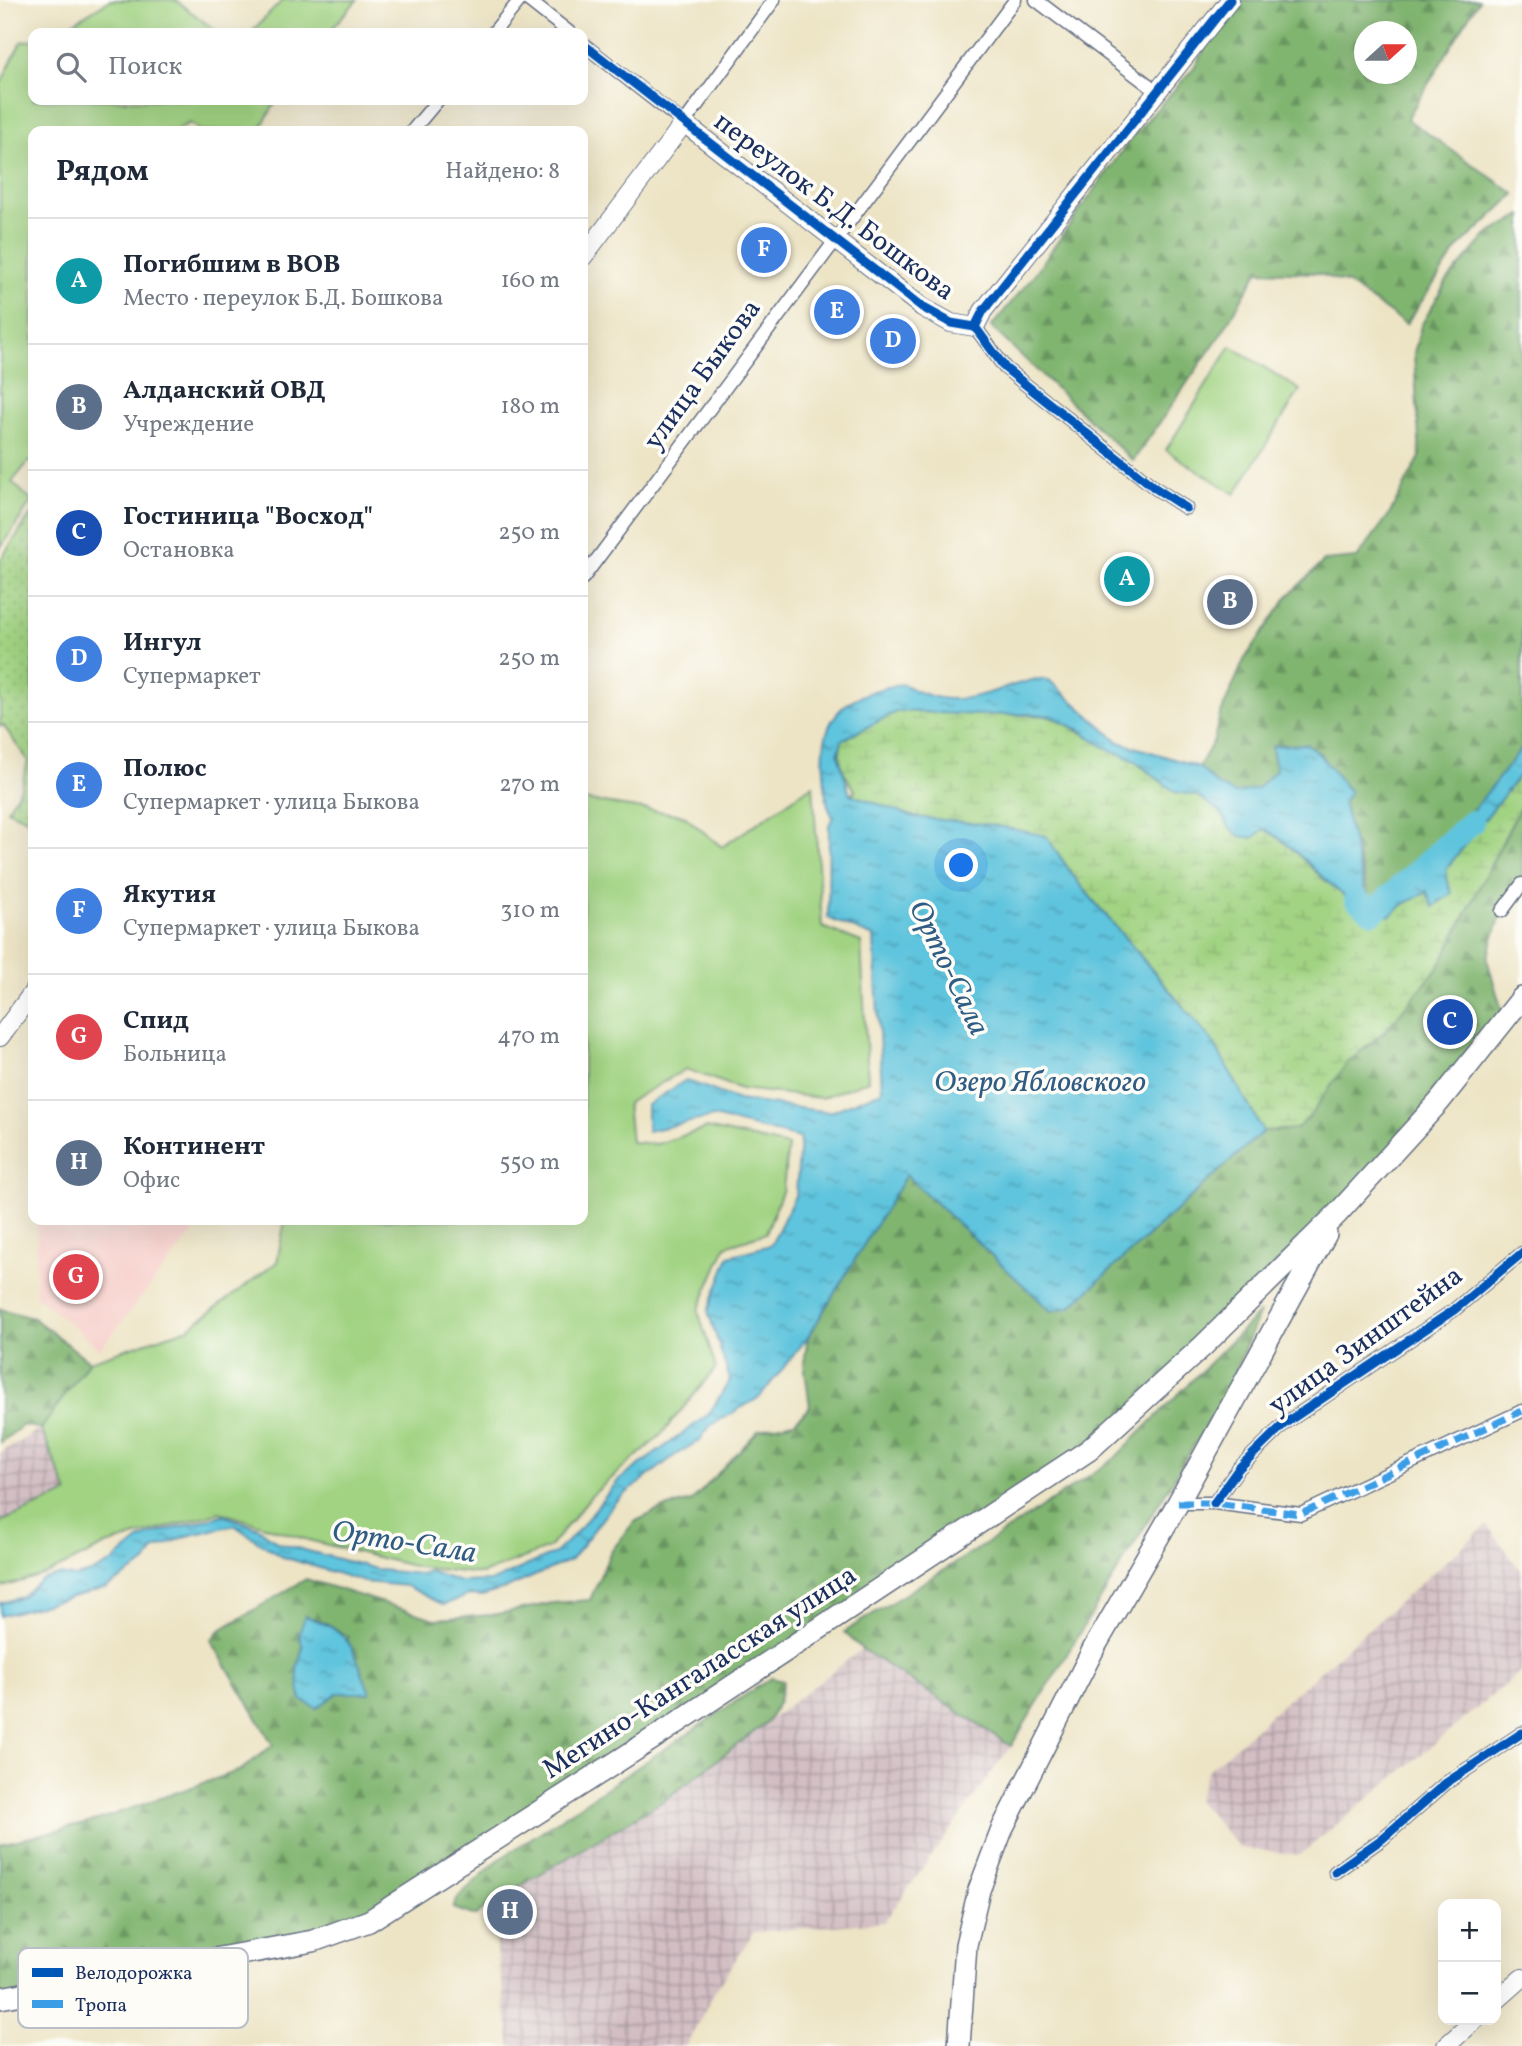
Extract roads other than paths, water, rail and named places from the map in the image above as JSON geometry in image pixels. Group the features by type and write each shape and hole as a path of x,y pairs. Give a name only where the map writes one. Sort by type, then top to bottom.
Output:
{"main road":[{"name":"Мегино-Кангаласская улица","path":"248,1953 313,1941 369,1921 646,1744 1090,1450 1203,1346 1337,1214 1439,1102 1522,998"},
{"name":"Мегино-Кангаласская улица","path":"1178,1503 1337,1214"},
{"path":"958,2046 966,1945 979,1890 1003,1826 1094,1648 1178,1503"},
{"name":"Мегино-Кангаласская улица","path":"0,1998 18,1995"}],"street":[{"path":"497,28 520,0"},
{"path":"528,0 564,28"},
{"path":"588,250 774,0"},
{"name":"улица Быкова","path":"588,571 1015,0"},
{"path":"1036,0 1158,92"},
{"path":"975,327 983,311 1230,0"},
{"name":"переулок Б.Д. Бошкова","path":"588,48 922,307 951,323 975,327 1005,368 1155,488 1186,508"},
{"path":"416,126 434,105"},
{"path":"1502,911 1522,884"},
{"path":"0,1037 28,999"},
{"name":"улица Зинштейна","path":"1214,1503 1239,1468 1284,1424 1454,1310 1522,1253"},
{"path":"1178,1503 1214,1503 1301,1514 1522,1411"},
{"path":"1335,1872 1382,1839 1446,1783 1522,1733"},
{"path":"1501,1997 1522,1978"},
{"path":"1446,2046 1469,2025"}],"water":[{"name":"Озеро Ябловского","path":"1036,679 1049,680 1119,742 1199,767 1216,784 1235,794 1258,788 1276,770 1272,746 1307,744 1325,760 1350,792 1343,802 1367,901 1389,907 1414,890 1444,858 1453,836 1522,748 1522,772 1447,868 1446,877 1452,893 1433,907 1427,892 1404,904 1390,916 1371,911 1339,892 1295,851 1264,829 1253,838 1240,836 1229,827 1222,813 1196,795 1175,792 1135,761 1104,747 1083,732 1051,716 898,711 842,740 838,754 850,794 914,817 993,825 1046,836 1076,880 1213,1042 1263,1131 1070,1307 1051,1311 906,1175 808,1337 760,1397 710,1426 700,1440 674,1456 615,1502 571,1560 507,1588 482,1596 469,1595 444,1605 406,1586 365,1582 280,1556 234,1525 187,1536 154,1550 146,1563 106,1588 0,1616 0,1603 22,1597 41,1580 58,1575 76,1577 91,1573 111,1563 139,1540 150,1535 223,1515 258,1528 278,1543 380,1570 419,1574 429,1571 460,1582 493,1581 555,1553 575,1534 618,1481 709,1414 730,1380 708,1311 729,1256 771,1245 796,1194 800,1138 713,1117 647,1131 647,1105 686,1080 738,1100 830,1112 882,1091 874,937 828,918 829,825 833,817 827,801 825,782 824,750 827,733 842,708 853,700 884,688 903,684 938,698 954,699 969,698"},
{"path":"305,1616 333,1628 349,1644 370,1693 337,1693 317,1708 301,1700 297,1669 303,1647 299,1635"}],"waterway":[{"name":"Орто-Сала","path":"1356,899 1373,912 1472,822"}],"place":[{"name":"Якутия","path":"764,250"},
{"name":"Полюс","path":"837,312"},
{"name":"Ингул","path":"893,341"},
{"name":"Погибшим в ВОВ","path":"1127,579"},
{"name":"Алданский ОВД","path":"1230,602"},
{"name":"Гостиница \"Восход\"","path":"1450,1022"},
{"name":"Спид","path":"76,1277"},
{"name":"Континент","path":"510,1912"}]}
